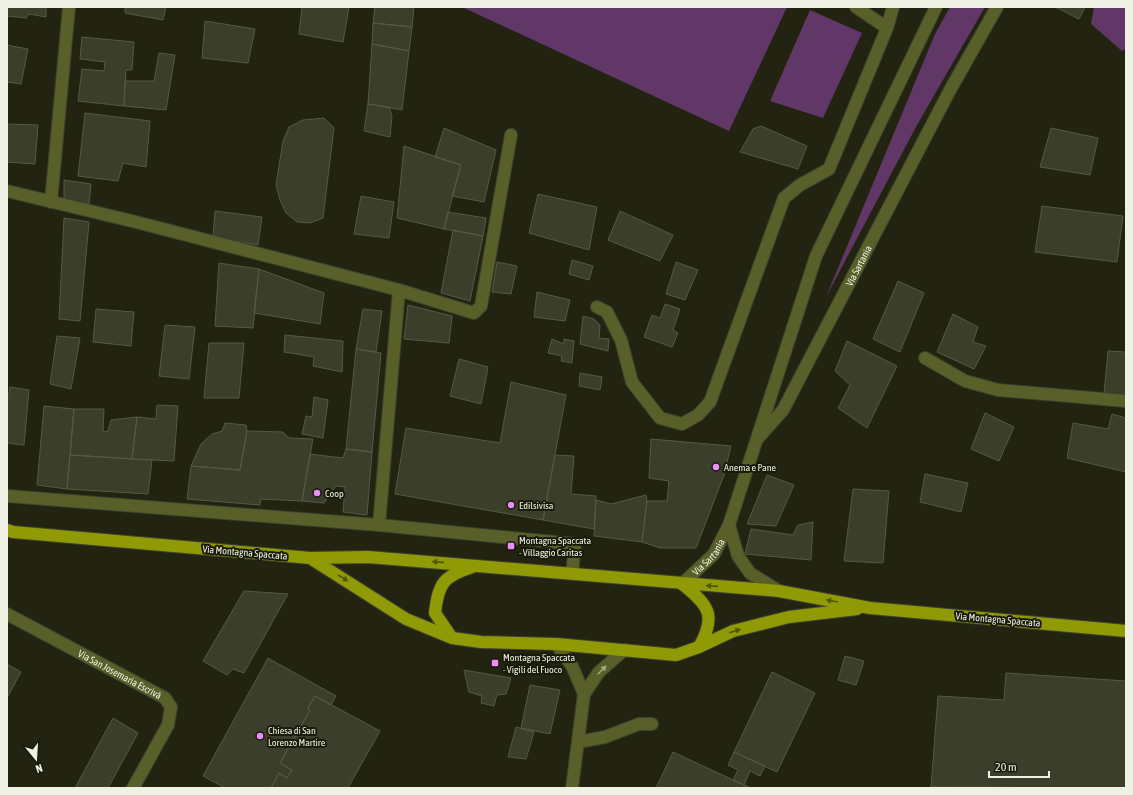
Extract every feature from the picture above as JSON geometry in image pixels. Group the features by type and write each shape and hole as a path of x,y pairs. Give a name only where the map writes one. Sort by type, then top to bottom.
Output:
{"main road":[{"name":"Via Montagna Spaccata","path":"9,532 310,558 368,557 779,591 870,608 1126,631"},
{"name":"Via Montagna Spaccata","path":"310,558 406,619 452,638 481,642 556,644 676,655 700,647 733,631 790,617 870,608"},
{"path":"452,638 435,613 437,594 452,574 477,566"},
{"path":"682,584 700,598 710,616 708,631 700,647"}],"street":[{"path":"51,202 69,7"},
{"path":"856,7 888,28"},
{"path":"597,307 607,312 621,340 632,382 660,418 682,424 698,415 710,402 784,198 800,185 829,169 888,28 893,7"},
{"path":"755,441 816,256 936,7"},
{"name":"Via Sartania","path":"682,584 714,554 729,525 755,441 783,410 950,90 997,7"},
{"path":"7,191 136,222 399,290 474,313 481,306 511,135"},
{"path":"379,525 399,290"},
{"path":"924,358 965,381 998,390 1126,401"},
{"path":"7,496 379,525 575,544 572,574"},
{"name":"Via Sartania","path":"729,525 738,556 750,573 779,591"},
{"name":"Via San Josemaria Escrivà","path":"7,614 165,698 171,707 168,725 133,788"},
{"path":"556,644 572,666 584,694"},
{"path":"572,788 584,694 599,672 624,650"},
{"path":"578,742 605,737 639,724 652,724"}],"shaded area":[{"path":"462,7 787,7 729,131"},
{"path":"950,7 985,7 917,125 826,297 935,34"},
{"path":"1094,7 1126,7 1126,48 1122,51 1091,24"},
{"path":"810,10 862,33 823,118 770,101"}],"building":[{"path":"7,7 46,7 46,17 29,14 26,18 7,16"},
{"path":"125,7 166,7 163,20 125,13"},
{"path":"302,7 349,7 343,42 299,34"},
{"path":"375,7 414,7 412,27 373,23"},
{"path":"1055,7 1085,7 1079,19"},
{"path":"205,21 255,29 248,63 202,58"},
{"path":"373,23 412,27 409,51 372,44"},
{"path":"82,37 134,42 132,70 126,70 124,106 78,101 82,69 104,71 105,62 80,59"},
{"path":"372,44 409,51 402,110 368,104"},
{"path":"7,45 28,49 21,84 7,82"},
{"path":"159,53 175,55 166,110 124,106 125,81 154,81"},
{"path":"368,104 389,107 392,116 390,137 364,131"},
{"path":"85,113 150,121 146,167 123,163 118,181 78,176"},
{"path":"324,118 334,128 323,218 310,223 297,222 286,213 280,200 276,185 283,141 289,127 303,120"},
{"path":"7,124 38,125 35,164 7,162"},
{"path":"761,126 807,146 798,169 740,152 753,129"},
{"path":"444,128 496,150 484,202 452,196 461,165 435,157"},
{"path":"1051,128 1098,138 1090,175 1040,167"},
{"path":"404,146 461,165 444,229 397,218"},
{"path":"64,180 91,184 89,204 64,199"},
{"path":"538,194 597,207 589,250 529,233"},
{"path":"361,196 394,202 389,238 354,234"},
{"path":"1042,206 1123,216 1117,262 1035,252"},
{"path":"215,211 262,217 258,245 213,237"},
{"path":"620,211 673,235 660,261 608,240"},
{"path":"448,212 486,218 483,236 444,229"},
{"path":"64,218 89,222 80,321 59,319"},
{"path":"453,230 483,236 470,301 441,293"},
{"path":"572,260 593,266 589,280 569,274"},
{"path":"497,262 517,266 511,294 492,292"},
{"path":"676,262 698,270 685,300 666,294"},
{"path":"219,263 259,269 253,328 215,326"},
{"path":"259,269 324,293 320,324 254,313"},
{"path":"898,281 924,293 900,352 873,339"},
{"path":"537,292 570,300 565,321 534,317"},
{"path":"665,304 680,309 673,330 678,333 672,347 644,337 652,315 660,318"},
{"path":"408,305 452,316 449,343 404,339"},
{"path":"96,309 134,312 131,346 93,342"},
{"path":"363,309 382,311 376,352 356,349"},
{"path":"953,314 978,327 973,342 986,346 974,369 937,352"},
{"path":"583,316 594,319 600,325 599,338 609,339 608,351 580,344"},
{"path":"165,325 195,327 189,379 159,376"},
{"path":"285,335 343,341 342,372 313,366 314,357 284,352"},
{"path":"57,336 80,338 71,389 50,384"},
{"path":"552,339 564,344 564,339 574,341 572,363 561,361 562,356 548,353"},
{"path":"847,341 897,366 867,428 838,408 850,385 835,371"},
{"path":"209,343 244,343 239,398 204,398"},
{"path":"356,349 381,353 372,452 346,449"},
{"path":"1108,351 1126,352 1126,395 1104,394"},
{"path":"459,359 488,367 481,404 450,396"},
{"path":"580,373 602,377 600,390 579,386"},
{"path":"511,382 566,395 543,520 395,494 406,428 500,443"},
{"path":"10,387 29,390 24,445 7,443 7,395 9,395"},
{"path":"314,397 328,400 323,438 302,434 306,416 312,417"},
{"path":"157,405 178,406 174,461 132,459 137,417 156,419"},
{"path":"44,406 74,409 67,489 37,485"},
{"path":"74,409 104,409 103,432 108,431 111,420 137,417 132,459 70,455"},
{"path":"985,413 1014,427 999,461 971,449"},
{"path":"1112,414 1126,418 1126,472 1067,458 1073,423 1108,429"},
{"path":"225,423 246,425 247,431 240,470 191,466 201,444 212,434 222,431"},
{"path":"247,431 283,432 289,438 313,439 302,501 261,499 260,505 187,499 191,466 240,470"},
{"path":"651,439 731,446 724,475 696,548 660,548 642,542 647,501 667,501 669,481 649,478"},
{"path":"346,449 372,452 367,515 343,512 345,487 336,486 324,503 302,501 310,454 343,458"},
{"path":"70,455 152,460 148,494 67,489"},
{"path":"555,455 574,456 571,494 596,496 594,529 543,520"},
{"path":"925,474 968,483 961,512 920,502"},
{"path":"767,475 794,485 776,526 747,524"},
{"path":"853,489 889,491 883,563 844,561"},
{"path":"646,495 647,501 642,542 594,536 596,500 611,504"},
{"path":"813,522 811,560 745,554 751,529 793,535 798,525"},
{"path":"244,591 288,594 244,673 233,669 227,675 203,661"},
{"path":"845,656 864,661 856,685 838,680"},
{"name":"Chiesa di San Lorenzo Martire","path":"268,658 336,696 331,705 315,696 308,708 310,710 280,763 292,770 287,778 279,773 271,788 225,788 203,776"},
{"path":"7,664 21,672 7,698"},
{"path":"464,670 511,678 506,694 497,695 494,706 481,703 482,696 469,692"},
{"path":"772,672 815,693 777,772 734,752"},
{"path":"1006,673 1126,681 1126,788 931,787 938,696 1004,700"},
{"path":"530,685 560,690 550,734 521,728"},
{"path":"315,696 380,731 348,788 271,788 279,773 287,778 292,770 280,763 310,710 308,708"},
{"path":"113,718 138,733 108,788 75,788"},
{"path":"516,727 534,732 526,759 508,757"},
{"path":"673,752 733,780 751,788 656,788"},
{"path":"734,752 765,766 760,776 750,771 744,785 733,780 738,770 728,765"}],"place":[{"name":"Anema e Pane","path":"716,467"},
{"name":"Coop","path":"317,493"},
{"name":"Edilsivisa","path":"511,505"},
{"name":"Montagna Spaccata - Villaggio Caritas","path":"511,546"},
{"name":"Montagna Spaccata - Vigili del Fuoco","path":"495,663"},
{"name":"Chiesa di San Lorenzo Martire","path":"260,736"}]}
